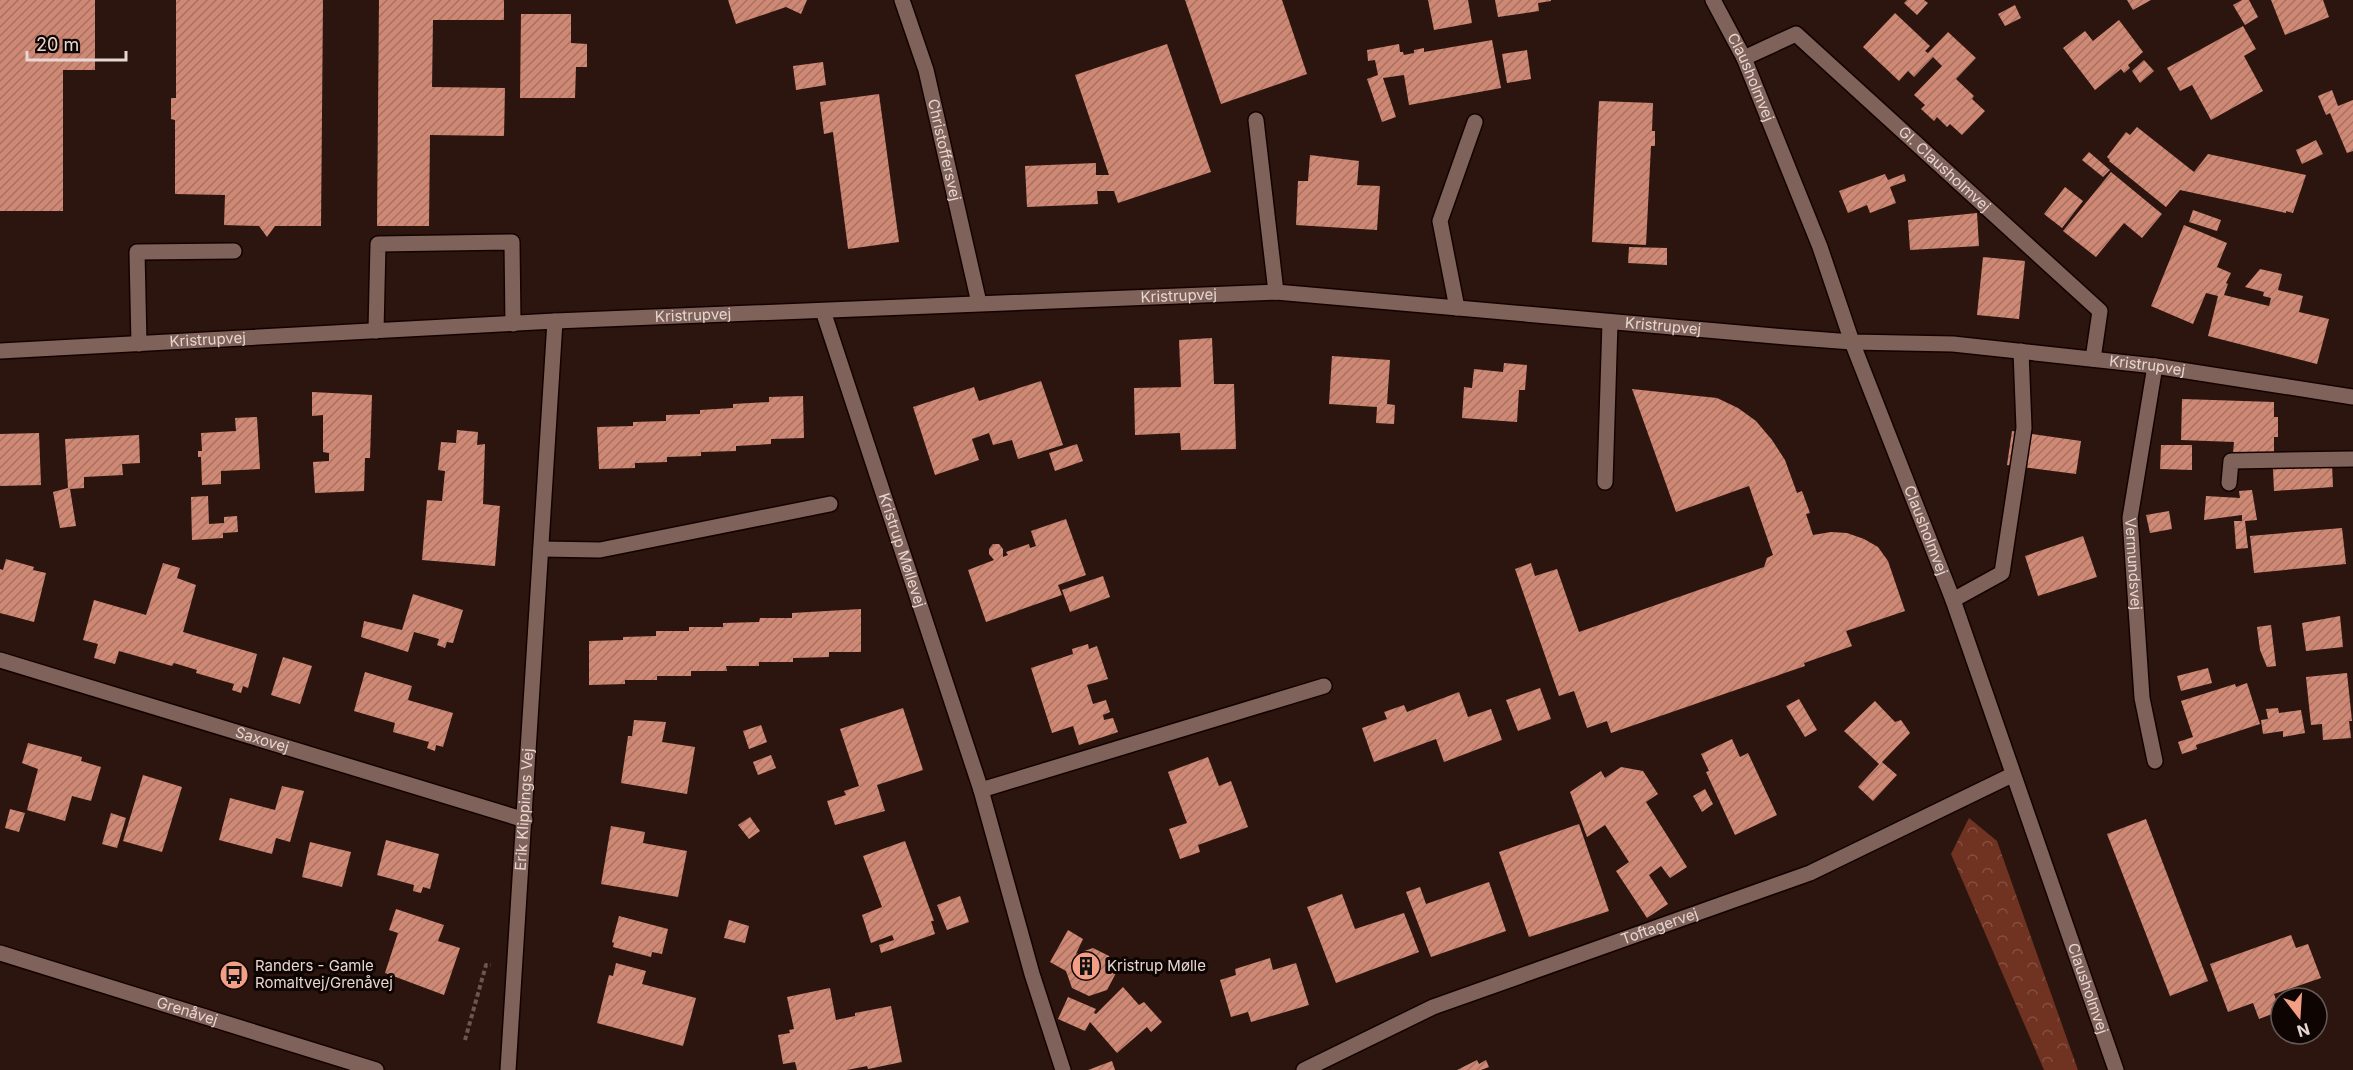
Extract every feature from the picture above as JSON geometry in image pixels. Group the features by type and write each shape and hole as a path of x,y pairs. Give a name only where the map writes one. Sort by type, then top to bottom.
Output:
{"street":[{"name":"Christoffersvej","path":"902,0 926,70 979,303"},
{"name":"Clausholmvej","path":"1713,0 1744,58 1820,247 1852,342 1953,600 2116,1070"},
{"name":"Gl. Clausholmvej","path":"1744,58 1796,33 2100,311 2093,359"},
{"path":"1256,120 1276,292"},
{"path":"1457,308 1440,220 1475,122"},
{"path":"376,331 378,244 512,242 513,324"},
{"path":"139,344 137,252 234,251"},
{"name":"Kristrupvej","path":"0,351 555,321 1276,292 1852,342 1918,342 2021,351 2155,366 2353,397"},
{"name":"Kristrup Møllevej","path":"824,311 981,790 1032,974 1064,1070"},
{"name":"Erik Klippings Vej","path":"508,1070 555,321"},
{"path":"1605,482 1610,322"},
{"path":"1953,600 2002,573 2024,428 2021,351"},
{"name":"Vermundsvej","path":"2155,366 2130,518 2142,698 2155,761"},
{"path":"2229,483 2230,462 2353,459"},
{"path":"541,549 600,550 830,504"},
{"name":"Saxovej","path":"0,660 525,820"},
{"path":"981,790 1324,686"},
{"name":"Toftagervej","path":"1304,1070 1432,1007 1809,873 2012,775"},
{"name":"Grenåvej","path":"0,953 375,1070"}],"path":[{"path":"465,1040 486,965 515,963"}],"green space":[{"path":"1969,818 1997,841 2078,1070 2044,1070 1951,854"}],"building":[{"path":"0,0 95,0 95,70 63,70 63,211 0,211"},
{"path":"176,0 323,0 321,226 275,226 267,237 259,226 224,225 225,195 175,194 175,120 171,119 171,98 176,98"},
{"path":"379,0 504,0 504,20 433,20 432,87 505,88 504,136 430,135 429,226 377,226"},
{"path":"728,0 807,0 801,14 786,7 736,24"},
{"path":"1185,0 1282,0 1307,74 1221,104"},
{"path":"1428,0 1468,0 1472,23 1434,30"},
{"path":"1495,0 1551,1 1538,3 1539,11 1498,17"},
{"path":"1907,0 1924,0 1928,3 1917,15 1904,3"},
{"path":"2127,0 2151,0 2133,10"},
{"path":"2242,0 2249,0 2258,17 2245,25 2233,5"},
{"path":"2271,0 2323,0 2329,17 2285,35"},
{"path":"2015,5 2021,18 2005,26 1998,14"},
{"path":"1895,13 1930,46 1925,51 1928,53 1948,32 1976,58 1956,79 1974,96 1972,99 1985,111 1962,135 1950,124 1947,127 1937,117 1934,121 1921,109 1925,105 1914,95 1942,66 1933,57 1914,77 1908,71 1899,81 1863,47"},
{"path":"521,14 571,14 571,43 587,44 587,67 576,67 575,98 520,98"},
{"path":"2119,20 2143,52 2128,65 2130,68 2124,73 2121,69 2095,90 2063,48 2085,31 2093,41"},
{"path":"2243,26 2256,49 2244,56 2263,91 2211,120 2192,85 2180,91 2167,68"},
{"path":"1492,40 1501,88 1409,105 1404,75 1383,78 1396,117 1382,122 1367,79 1378,75 1375,60 1368,61 1367,50 1399,44 1400,52 1404,55 1424,48 1424,52"},
{"path":"1167,44 1211,172 1118,203 1114,191 1097,191 1098,204 1027,207 1025,166 1096,163 1096,175 1109,175 1075,75"},
{"path":"1527,50 1531,79 1507,83 1502,54"},
{"path":"2144,60 2154,71 2140,83 2132,71"},
{"path":"823,62 826,85 796,90 793,66"},
{"path":"2332,90 2338,106 2353,100 2353,151 2347,153 2330,113 2326,115 2318,96"},
{"path":"879,94 899,242 848,249 833,132 824,134 820,102"},
{"path":"1599,101 1653,103 1652,131 1655,131 1655,146 1651,146 1646,245 1592,242"},
{"path":"2137,127 2194,172 2208,154 2306,175 2293,213 2180,190 2166,207 2107,157 2126,132 2130,135"},
{"path":"2316,140 2323,154 2302,164 2296,150"},
{"path":"2089,152 2110,170 2103,177 2082,160"},
{"path":"1310,155 1359,161 1357,185 1380,186 1377,230 1296,225 1298,181 1308,181"},
{"path":"2111,172 2162,214 2142,238 2124,223 2096,257 2063,231"},
{"path":"1885,174 1888,180 1904,174 1906,181 1890,187 1896,203 1870,213 1867,205 1848,213 1839,191"},
{"path":"2065,187 2083,201 2062,228 2044,214"},
{"path":"2193,210 2221,220 2217,231 2189,222"},
{"path":"1977,213 1979,246 1910,250 1908,220"},
{"path":"2184,225 2227,243 2217,267 2231,273 2224,295 2269,306 2271,298 2263,296 2264,292 2245,287 2260,269 2282,274 2278,290 2303,296 2299,312 2329,319 2317,364 2208,336 2218,296 2206,293 2193,324 2151,306"},
{"path":"1629,247 1667,248 1667,265 1628,263"},
{"path":"1983,257 2025,261 2019,319 1977,315"},
{"path":"1212,338 1214,384 1234,384 1236,449 1181,450 1180,433 1135,435 1134,388 1181,387 1179,340"},
{"path":"1332,356 1390,360 1387,404 1395,405 1394,424 1376,423 1377,407 1329,404"},
{"path":"1504,363 1527,365 1525,390 1519,390 1517,422 1462,418 1464,387 1472,388 1474,369 1503,372"},
{"path":"1041,381 1063,445 1018,459 1012,440 993,445 989,433 972,439 979,460 935,475 913,407 974,387 979,401"},
{"path":"1632,389 1717,398 1738,408 1756,421 1785,460 1797,493 1802,491 1810,513 1806,514 1813,535 1831,532 1847,533 1878,547 1888,561 1905,611 1846,631 1852,646 1804,663 1805,666 1611,733 1607,721 1587,728 1574,691 1559,696 1515,569 1531,563 1535,576 1557,569 1579,632 1764,567 1767,558 1773,555 1749,486 1676,512"},
{"path":"312,392 372,395 370,458 365,458 364,491 315,493 313,462 329,461 329,453 323,452 323,415 312,416"},
{"path":"803,396 804,438 771,439 771,444 736,446 736,451 701,452 701,456 667,457 667,462 635,463 635,468 599,469 597,427 633,426 633,422 666,421 666,415 700,414 700,410 733,408 733,404 769,402 769,397"},
{"path":"2182,399 2274,402 2274,417 2278,417 2278,437 2274,437 2274,454 2233,453 2234,442 2181,440"},
{"path":"257,417 260,469 221,471 221,484 202,485 201,457 198,457 198,451 202,451 201,433 236,431 235,418"},
{"path":"457,430 478,432 477,445 485,444 483,504 500,506 495,566 422,560 427,500 442,501 445,471 438,470 441,442 456,443"},
{"path":"2012,431 2081,441 2076,474 2007,465"},
{"path":"39,433 41,485 0,486 0,434"},
{"path":"139,435 140,463 122,464 123,475 84,477 84,488 70,489 76,526 60,528 53,492 68,488 65,439"},
{"path":"1077,444 1083,461 1055,471 1049,453"},
{"path":"2161,445 2192,445 2192,470 2160,469"},
{"path":"2332,465 2333,487 2274,491 2273,469"},
{"path":"2252,490 2257,520 2245,521 2248,548 2236,549 2234,521 2242,521 2242,515 2204,520 2206,496 2240,498 2239,491"},
{"path":"208,496 209,524 224,523 224,517 237,516 238,532 223,533 223,538 192,540 191,497"},
{"path":"2169,511 2172,529 2150,533 2146,515"},
{"path":"1066,519 1086,575 1058,585 1062,595 986,622 968,570 994,560 989,554 989,549 993,544 999,544 1003,549 1003,557 1008,555 1006,552 1029,544 1030,548 1036,546 1031,531"},
{"path":"2342,528 2346,564 2254,573 2250,536"},
{"path":"2083,536 2097,577 2038,596 2025,556"},
{"path":"6,559 46,573 34,622 0,613 0,569 3,570"},
{"path":"163,563 180,568 177,578 196,585 183,632 257,654 248,688 243,686 241,693 232,690 234,684 196,673 197,670 174,663 172,666 119,651 115,664 94,658 98,644 83,640 94,600 146,615"},
{"path":"1103,576 1110,597 1070,612 1062,590"},
{"path":"413,594 463,610 453,643 447,642 445,648 437,645 439,639 414,632 408,652 361,637 364,621 402,630"},
{"path":"861,609 861,652 829,652 829,657 793,658 793,662 759,662 759,666 726,666 727,671 691,671 691,676 657,676 657,680 625,680 625,684 589,685 589,641 656,636 656,631 689,631 689,627 723,627 723,623 759,622 760,618 792,618 792,613"},
{"path":"2340,616 2343,647 2306,651 2302,623"},
{"path":"2271,625 2276,666 2267,667 2260,650 2257,627"},
{"path":"1088,644 1089,649 1097,646 1108,679 1087,685 1093,704 1106,700 1110,712 1103,715 1104,720 1113,718 1118,732 1079,745 1073,726 1052,733 1031,668 1073,654 1072,649"},
{"path":"283,657 312,666 300,704 271,695"},
{"path":"2208,668 2212,683 2181,691 2177,676"},
{"path":"365,672 412,686 408,700 453,713 443,747 436,745 435,751 427,748 429,742 393,732 395,723 354,711"},
{"path":"2347,673 2352,721 2349,721 2351,738 2323,740 2322,724 2311,725 2306,677"},
{"path":"2247,683 2260,724 2196,745 2197,749 2182,754 2178,742 2193,737 2181,701 2235,684 2236,687"},
{"path":"1540,688 1551,719 1518,731 1506,700"},
{"path":"1459,692 1468,717 1491,709 1502,740 1444,762 1436,739 1374,762 1362,728 1387,719 1384,712 1404,705 1407,712"},
{"path":"1799,699 1817,730 1805,737 1786,706"},
{"path":"1875,701 1895,722 1901,720 1910,733 1882,762 1897,775 1873,801 1858,787 1879,764 1844,731"},
{"path":"903,708 923,770 877,785 885,811 835,825 827,801 846,795 844,791 859,786 840,729"},
{"path":"2278,708 2279,713 2301,710 2305,733 2283,737 2283,731 2263,734 2261,720 2268,719 2266,709"},
{"path":"634,720 666,722 662,742 695,747 687,794 621,783 628,736 632,736"},
{"path":"761,725 767,742 749,749 743,731"},
{"path":"1732,739 1740,757 1748,753 1777,815 1735,835 1706,772 1709,771 1701,754"},
{"path":"28,743 82,757 81,761 101,767 91,801 72,796 65,821 27,810 38,769 22,763"},
{"path":"771,755 776,768 758,775 753,762"},
{"path":"1208,757 1219,786 1231,781 1248,827 1198,845 1200,852 1180,859 1169,829 1187,823 1168,772"},
{"path":"1621,767 1643,771 1658,794 1646,802 1687,867 1670,878 1661,866 1649,875 1668,904 1647,918 1616,871 1629,862 1605,825 1587,837 1570,792 1601,771 1605,778"},
{"path":"143,775 182,787 162,852 123,841"},
{"path":"282,786 304,791 290,842 276,838 272,854 219,840 230,798 275,810"},
{"path":"1705,789 1713,804 1702,812 1693,796"},
{"path":"10,809 25,813 19,832 5,828"},
{"path":"111,813 126,818 117,848 102,844"},
{"path":"750,817 760,831 749,839 738,825"},
{"path":"2146,819 2208,981 2170,996 2107,834"},
{"path":"1579,824 1609,911 1529,937 1499,852"},
{"path":"611,826 645,832 643,843 687,851 678,897 601,884"},
{"path":"386,840 439,854 430,889 423,887 421,893 413,891 414,885 377,875"},
{"path":"905,841 934,921 931,921 935,934 881,953 879,945 894,940 892,935 871,943 862,915 882,907 863,856"},
{"path":"310,842 351,852 342,887 302,877"},
{"path":"1489,882 1506,931 1431,957 1406,892 1420,887 1426,904"},
{"path":"1342,894 1355,929 1404,913 1419,952 1336,983 1307,907"},
{"path":"960,896 969,922 947,930 937,905"},
{"path":"396,909 444,925 438,941 460,948 444,995 385,973 398,933 389,930"},
{"path":"619,916 668,929 662,954 652,952 651,957 613,947 612,942"},
{"path":"729,920 749,926 745,943 724,938"},
{"name":"Kristrup Mølle","path":"1068,930 1083,939 1076,954 1093,948 1109,956 1116,973 1107,990 1089,996 1072,988 1066,971 1050,962"},
{"path":"2291,935 2296,948 2308,944 2321,978 2298,986 2269,986 2269,1015 2259,1019 2253,1003 2228,1012 2210,964"},
{"path":"1270,958 1273,970 1296,963 1309,1005 1251,1022 1248,1012 1231,1017 1220,980 1236,975 1235,969"},
{"path":"616,963 646,971 642,984 696,998 683,1046 597,1023 609,975 613,976"},
{"path":"1123,987 1139,1005 1144,1002 1162,1022 1151,1032 1147,1027 1117,1053 1090,1022 1085,1031 1058,1019 1068,997 1096,1009 1094,1013 1096,1014"},
{"path":"830,988 836,1020 855,1016 855,1013 891,1006 902,1062 868,1069 867,1066 847,1070 797,1070 795,1062 783,1064 778,1035 790,1033 789,1030 794,1029 787,997"},
{"path":"1477,1060 1479,1064 1486,1060 1489,1067 1481,1070 1457,1070"},
{"path":"1112,1061 1115,1070 1088,1070"}],"place":[{"name":"Kristrup Mølle","path":"1086,966"},
{"name":"Randers - Gamle Romaltvej/Grenåvej","path":"234,975"}]}
